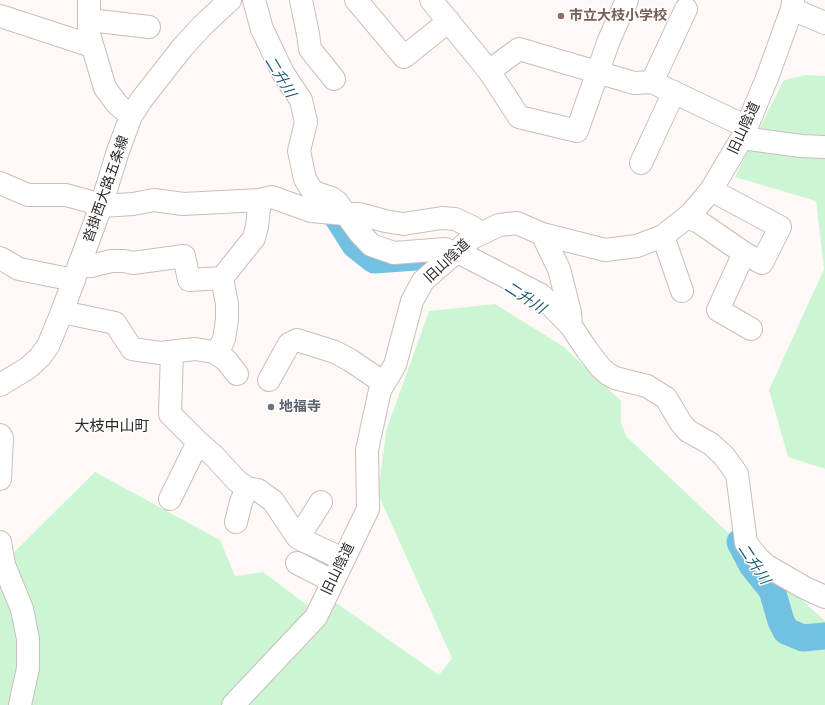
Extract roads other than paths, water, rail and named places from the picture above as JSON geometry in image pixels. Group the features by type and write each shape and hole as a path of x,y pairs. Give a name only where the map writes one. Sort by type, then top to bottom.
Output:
{"street":[{"name":"沓掛西大路五条線","path":"0,385 28,368 40,357 48,346 101,206 118,151 131,116 142,99 182,48 202,26 230,0"},
{"path":"254,0 262,30 283,73 302,100 306,122 298,151 305,179 312,192 331,198 337,202 358,232 371,245 394,253 445,249 541,295 571,326 601,368 615,378 647,386 656,390 666,398 681,423 688,431 711,444 724,456 737,474 746,543 767,566 805,588 825,597"},
{"path":"301,0 305,55 334,78"},
{"path":"356,0 404,57 449,21"},
{"path":"431,0 489,71 519,117 577,131 609,40 626,0"},
{"path":"792,5 825,22"},
{"name":"旧山陰道","path":"233,705 316,617 332,581 368,509 367,450 380,390 395,365 412,301 423,281 472,238 499,225 517,223 542,234 605,250 637,246 664,236 687,217 710,190 745,132 767,78 792,5"},
{"path":"652,82 686,9"},
{"path":"131,116 117,104 105,88 89,34 90,10 149,27"},
{"path":"0,16 92,46"},
{"path":"489,71 519,50 634,83 652,82 674,92 745,132 801,146 825,147"},
{"path":"641,163 674,92"},
{"path":"0,183 28,195 66,196 95,203 101,206 132,204 154,200 183,204 260,200 272,197 311,211 360,214 403,224 442,218 455,220 472,227 480,233"},
{"path":"687,217 699,222 744,253 762,263 780,227 710,190"},
{"path":"0,258 19,269 77,272 91,266 111,262 124,261 133,263 184,256 189,280 222,278 254,238 260,200"},
{"path":"542,234 559,269 570,312 571,326"},
{"path":"664,236 682,291"},
{"path":"744,253 718,310 751,329"},
{"path":"217,354 224,339 227,320 227,304 222,278"},
{"path":"62,312 115,323 132,349 160,354 195,349 214,352 226,360 237,374"},
{"path":"269,380 289,344 297,340 335,352 350,360 384,384"},
{"path":"172,352 170,414 214,456 237,481 246,488 258,490 273,501 298,538 343,559"},
{"path":"0,435 2,438 0,479"},
{"path":"170,499 198,442"},
{"path":"236,522 246,488"},
{"path":"298,538 321,502"},
{"path":"0,542 4,565 22,609 28,639 28,668 20,705"},
{"path":"297,563 332,581"}],"waterway":[{"name":"二升川","path":"334,212 355,245 374,260 416,257"},
{"name":"二升川","path":"740,542 752,565 772,590 781,621 786,631 803,638 825,636"}],"place":[{"name":"市立大枝小学校","path":"561,16"},
{"name":"地福寺","path":"271,407"}],"district":[{"name":"大枝中山町","path":"112,426"}]}
